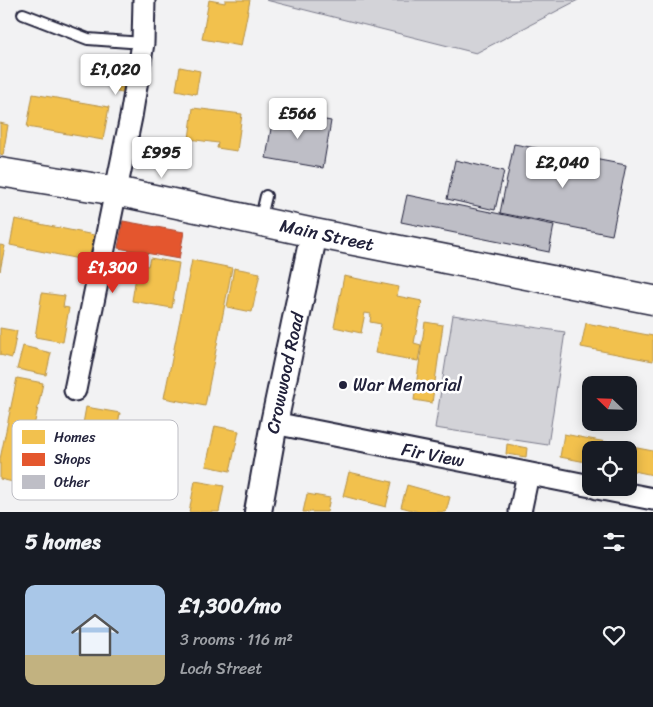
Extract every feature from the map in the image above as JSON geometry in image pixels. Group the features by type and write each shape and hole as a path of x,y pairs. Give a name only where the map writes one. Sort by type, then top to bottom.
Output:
{"main road":[{"name":"Main Street","path":"0,172 116,191 263,208 314,233 653,300"}],"street":[{"path":"75,390 131,118 143,43 144,0"},
{"name":"Crowwood Road","path":"258,512 274,423 314,233"},
{"name":"Fir View","path":"274,423 582,484"},
{"path":"520,512 528,474"},
{"path":"637,495 653,498"}],"lane":[{"path":"23,14 88,40 143,43"}],"shaded area":[{"path":"266,0 578,0 476,53"},
{"path":"453,315 565,332 548,445 435,428"}],"building: Homes":[{"path":"209,0 225,3 225,0 250,0 241,46 202,39"},
{"path":"180,67 200,71 196,94 176,90"},
{"path":"116,73 126,75 122,93 112,91"},
{"path":"33,94 109,107 103,140 27,127"},
{"path":"193,108 242,114 237,151 217,148 218,143 189,139"},
{"path":"0,123 8,125 3,155 0,154"},
{"path":"15,219 94,235 89,261 10,245"},
{"path":"0,245 5,246 0,271"},
{"path":"150,258 179,263 172,308 132,301 138,264 148,266"},
{"path":"192,260 232,268 205,406 164,398"},
{"path":"234,268 260,273 252,312 227,307"},
{"path":"344,276 399,287 397,296 422,301 414,343 421,345 418,361 375,353 381,324 370,322 371,314 365,313 361,333 334,327"},
{"path":"42,293 65,296 63,307 69,308 63,342 35,337"},
{"path":"425,322 443,325 432,403 414,400"},
{"path":"586,323 653,336 653,361 581,347"},
{"path":"0,328 17,331 12,358 0,355"},
{"path":"23,346 51,353 46,375 17,369"},
{"path":"17,378 43,383 35,420 12,420 12,482 0,479 0,459"},
{"path":"86,407 120,413 119,420 84,420"},
{"path":"215,426 239,431 230,471 206,466"},
{"path":"564,434 601,441 582,441 582,461 560,457"},
{"path":"507,444 527,448 526,457 506,454"},
{"path":"637,448 653,451 653,475 637,472"},
{"path":"349,472 392,482 386,507 343,496"},
{"path":"195,481 224,486 219,512 189,512"},
{"path":"407,485 450,497 446,512 419,512 401,507"},
{"path":"307,494 330,498 327,512 303,512"}],"building: Shops":[{"path":"123,221 184,232 179,259 118,248"}],"building: Other":[{"path":"274,111 331,121 323,168 266,158"},
{"path":"514,144 626,165 612,235 500,213"},
{"path":"455,160 504,171 495,210 447,199"},
{"path":"407,195 554,225 549,252 401,222"}],"place":[{"name":"War Memorial","path":"343,385"}]}
